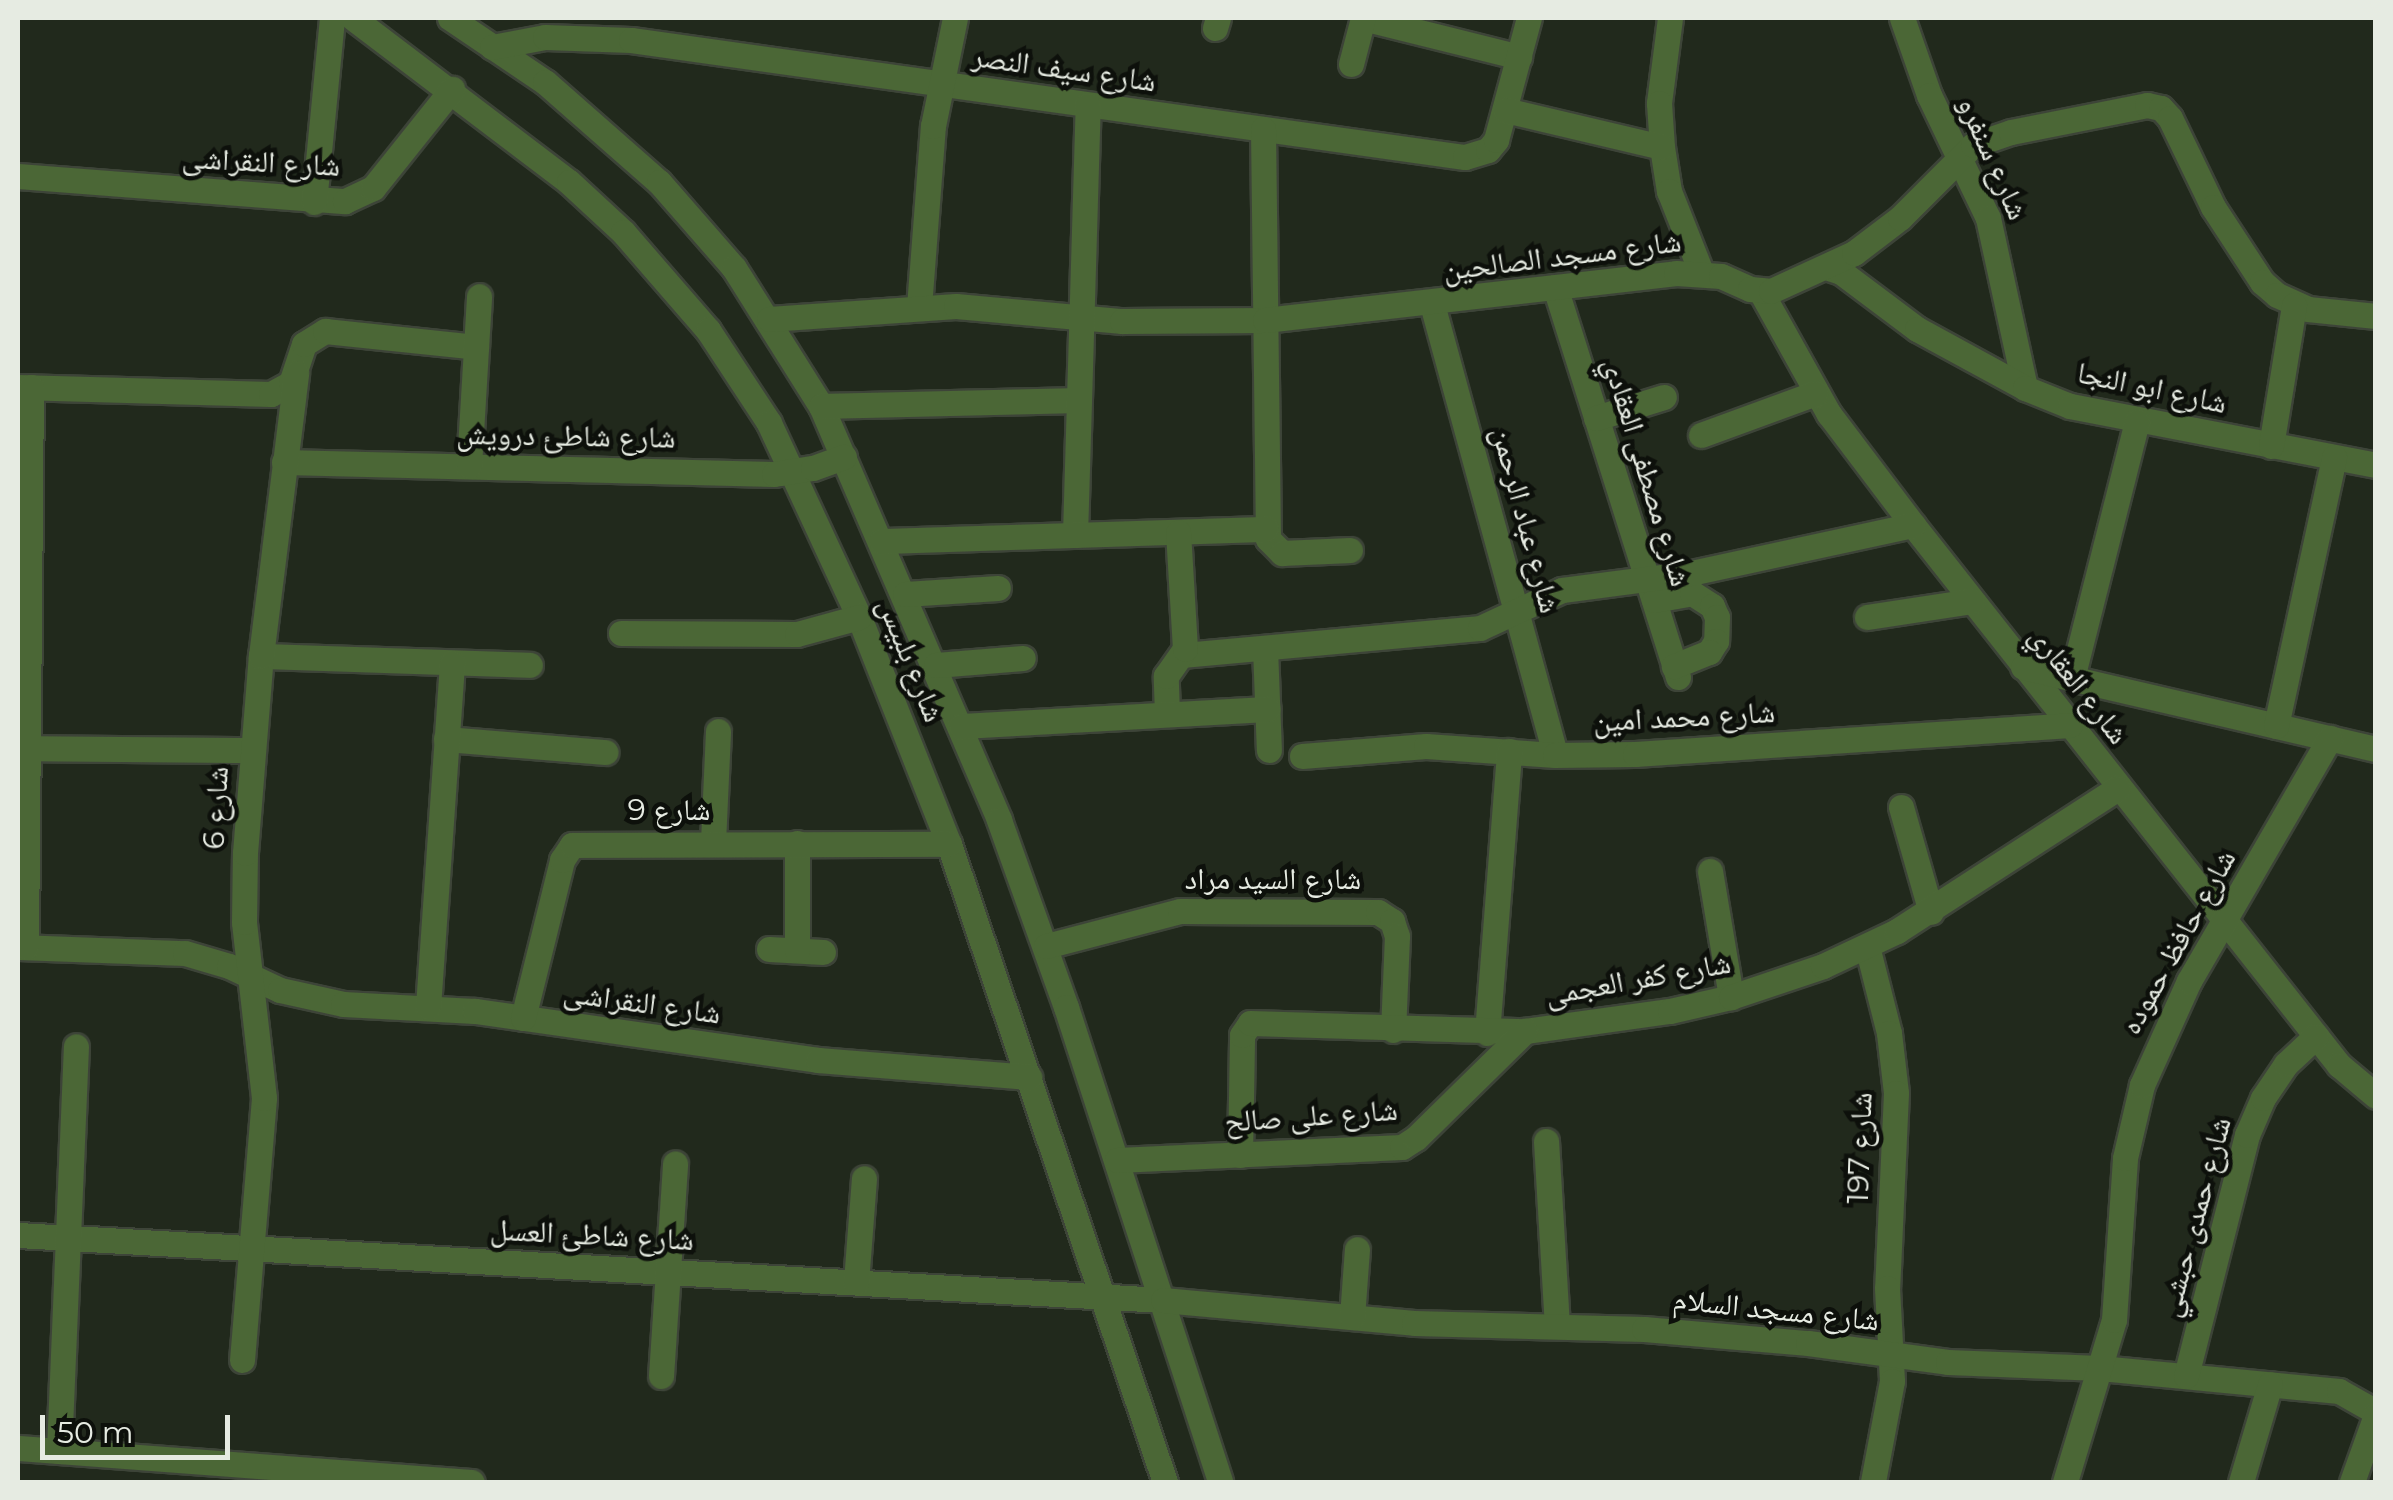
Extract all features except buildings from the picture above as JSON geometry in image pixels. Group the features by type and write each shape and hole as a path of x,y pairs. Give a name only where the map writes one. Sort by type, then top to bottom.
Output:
{"street":[{"path":"314,202 332,18"},
{"name":"شارع بلبيس","path":"353,18 452,89 569,182 674,287 740,376 793,472 859,617 948,844 1164,1482"},
{"name":"شارع بلبيس","path":"450,18 604,130 660,182 710,238 769,318 821,406 962,726 1046,946 1220,1482"},
{"path":"919,307 940,84 955,18"},
{"path":"1351,64 1363,18 1519,57"},
{"name":"شارع سيف النصر","path":"492,47 545,36 631,40 1465,156 1488,150 1496,140 1529,18"},
{"path":"1670,18 1662,59 1662,147 1674,204 1701,272"},
{"name":"شارع سنفرو","path":"1902,18 1929,95 1988,218 1999,254 2025,388"},
{"name":"شارع النقراشى","path":"18,176 345,202 373,188 452,89"},
{"path":"1075,535 1088,104"},
{"path":"1760,292 1829,268 1900,218 1973,144 2011,132 2148,105 2161,108 2170,118 2230,236 2262,282 2294,305 2376,316"},
{"path":"1505,110 1662,147"},
{"path":"1263,129 1268,539 1282,552 1350,550"},
{"name":"شارع ابو النجا","path":"1829,268 1841,272 1917,329 2025,388 2094,413 2376,465"},
{"name":"شارع مسجد الصالحين","path":"769,318 919,307 994,308 1168,323 1265,320 1701,272 1760,292"},
{"name":"شارع مصطفى العقادي","path":"1555,287 1650,590 1676,672 1710,652 1716,641 1718,617 1712,606 1692,593 1650,590"},
{"name":"شارع العقاري","path":"1760,292 1816,394 1912,526 2316,1036 2339,1064 2376,1096"},
{"path":"469,466 479,296"},
{"name":"شارع عباد الرحمن","path":"1432,304 1555,755"},
{"path":"2271,446 2294,305"},
{"path":"22,947 24,387 271,394 291,383 304,344 325,331 476,347"},
{"name":"شارع 6","path":"242,1360 264,1098 244,922 252,750 296,373"},
{"path":"1702,435 1816,394"},
{"path":"1596,418 1664,397"},
{"path":"821,406 1078,400"},
{"path":"2072,678 2138,421"},
{"name":"شارع شاطئ درويش","path":"284,462 793,472 844,457"},
{"path":"2276,726 2334,458"},
{"path":"1183,656 1480,628 1552,592 1650,590 1912,526"},
{"path":"881,540 1266,529"},
{"path":"1167,714 1166,676 1183,656 1178,532"},
{"path":"905,594 998,588"},
{"path":"1867,617 1972,601"},
{"path":"621,633 796,634 859,617"},
{"path":"1265,648 1269,750"},
{"path":"260,656 530,665"},
{"path":"936,666 1022,658"},
{"path":"428,1007 452,662"},
{"path":"2024,667 2376,748"},
{"path":"962,726 1268,709"},
{"name":"شارع محمد امين","path":"1302,756 1399,747 1555,755 1634,754 2070,725"},
{"path":"713,842 718,731"},
{"name":"شارع حافظ حموده","path":"2064,1482 2114,1320 2125,1158 2142,1085 2171,1015 2330,738"},
{"path":"446,739 605,752"},
{"path":"23,748 252,750"},
{"path":"1487,1033 1509,751"},
{"name":"شارع كفر العجمى","path":"1240,1155 1242,1034 1254,1022 1525,1032 1670,1012 1731,997 1867,946 1931,912 2118,788"},
{"path":"1901,808 1931,912"},
{"path":"796,950 797,843"},
{"name":"شارع 9","path":"523,1018 562,860 572,845 948,844"},
{"path":"1710,871 1731,997"},
{"name":"شارع السيد مراد","path":"1046,946 1180,911 1378,912 1392,921 1397,936 1393,1030"},
{"name":"شارع 197","path":"1867,946 1888,1032 1896,1093 1888,1288 1892,1355 1888,1408 1873,1482"},
{"name":"شارع النقراشى","path":"22,947 185,953 280,990 343,1004 428,1007 818,1060 1029,1077"},
{"path":"769,949 823,952"},
{"name":"شارع على صالح","path":"1117,1160 1410,1144 1525,1032"},
{"name":"شارع حمدى حبشي","path":"2186,1376 2247,1135 2263,1098 2286,1064 2316,1036"},
{"path":"58,1451 76,1046"},
{"path":"1546,1141 1557,1325"},
{"path":"661,1376 675,1163"},
{"path":"856,1282 864,1178"},
{"name":"شارع شاطئ العسل","path":"18,1235 1163,1300"},
{"path":"1352,1317 1357,1248"},
{"name":"شارع مسجد السلام","path":"1163,1300 1440,1325 1557,1325 1790,1341 1976,1364 2100,1368 2186,1376 2339,1391 2376,1414"},
{"path":"2241,1482 2270,1384"},
{"path":"2352,1482 2376,1414"},
{"path":"18,1448 472,1482"}]}
